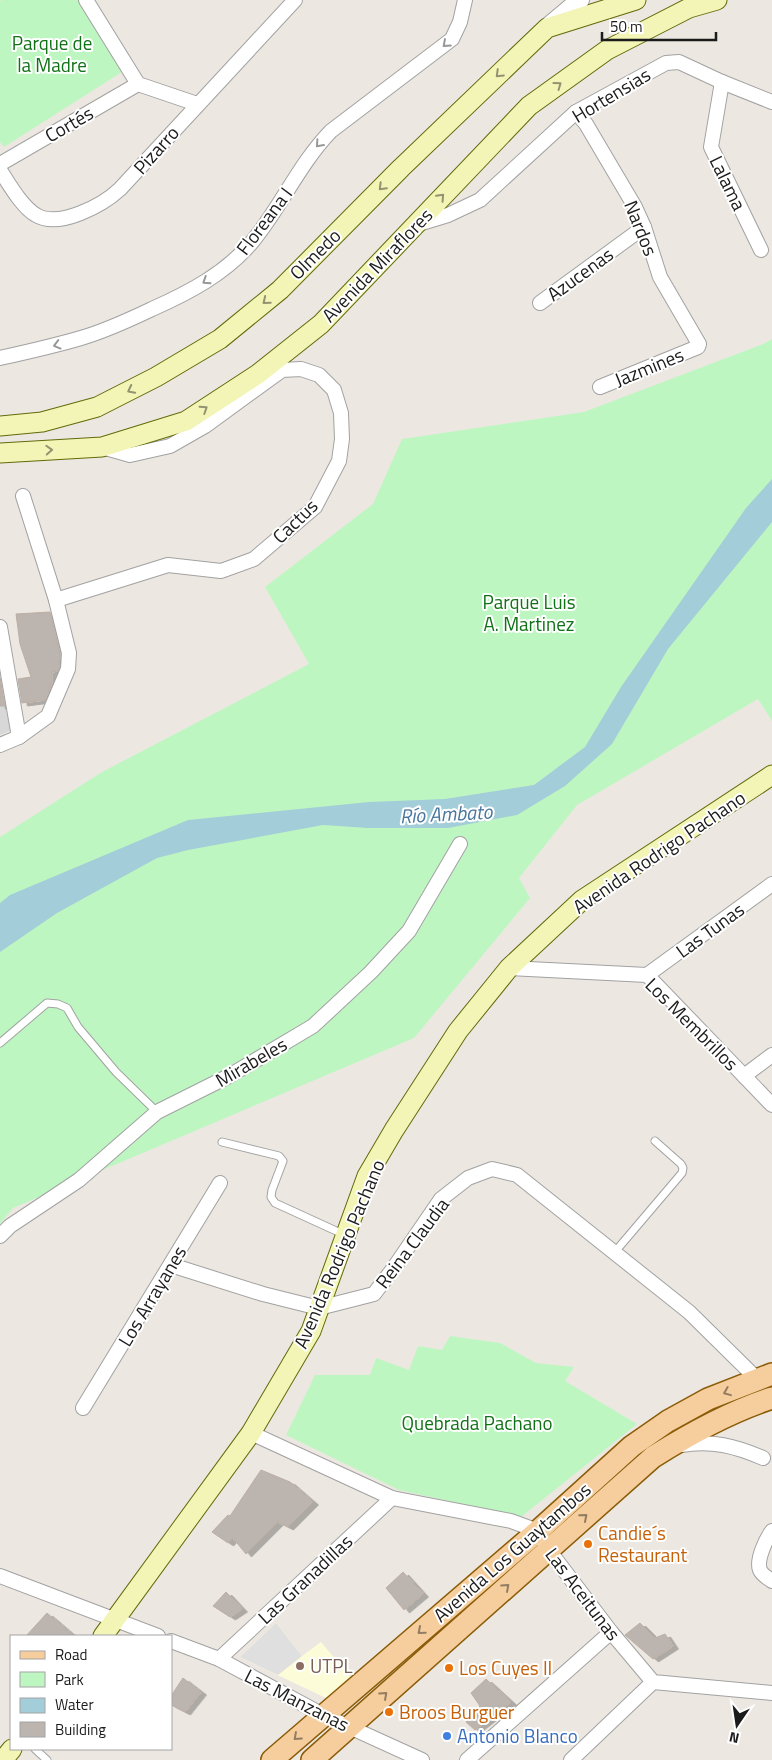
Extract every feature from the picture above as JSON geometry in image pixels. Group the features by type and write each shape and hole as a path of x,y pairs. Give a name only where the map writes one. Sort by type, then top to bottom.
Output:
{"main road":[{"path":"547,28 636,0"},
{"name":"Avenida Miraflores","path":"0,453 102,447 186,421 258,374 320,324 529,106 607,50 689,8 717,0"},
{"name":"Olmedo","path":"0,426 42,422 97,407 156,377 220,339 280,290 401,168 547,28"},
{"name":"Avenida Rodrigo Pachano","path":"104,1635 251,1433 310,1331 367,1176 394,1130 458,1031 508,968 582,900 772,775"},
{"name":"Avenida Los Guaytambos","path":"272,1760 538,1531 632,1446 668,1421 708,1400 765,1377"},
{"name":"Avenida Los Guaytambos","path":"312,1760 653,1457 689,1434 746,1406 772,1398"},
{"path":"3,1760 11,1750"}],"street":[{"path":"86,0 138,84 197,104"},
{"name":"Pizarro","path":"0,170 26,208 36,216 55,220 103,202 112,196 295,0"},
{"name":"Floreana I","path":"0,358 53,346 105,330 177,298 206,282 241,254 265,226 314,149 326,136 340,123 447,44 456,33 465,0"},
{"name":"Olmedo","path":"547,28 580,0"},
{"name":"Hortensias","path":"415,226 448,215 480,200 576,112 669,62 678,62 772,102"},
{"name":"Lalama","path":"722,82 711,150 761,250"},
{"name":"Cortés","path":"0,164 138,84"},
{"name":"Nardos","path":"576,112 586,124 635,207 644,227 660,277 699,344 698,347"},
{"name":"Azucenas","path":"540,303 644,227"},
{"name":"Jazmines","path":"600,387 698,347"},
{"name":"Cactus","path":"56,600 168,565 221,571 254,559 315,507 339,461 342,439 341,414 334,390 320,375 301,369 282,370 205,426 170,446 130,454 102,447"},
{"path":"0,745 19,737 48,716 68,669 69,653 56,600 23,496"},
{"path":"0,627 19,737"},
{"name":"Mirabeles","path":"0,1236 10,1226 79,1180 157,1112 229,1076 313,1026 371,972 409,932 460,844"},
{"name":"Las Tunas","path":"647,975 772,884"},
{"name":"Los Membrillos","path":"508,968 647,975 772,1105"},
{"path":"744,1076 772,1056"},
{"name":"Reina Claudia","path":"171,1265 263,1294 319,1308 374,1294 441,1199 468,1178 492,1169 517,1175 689,1312 765,1377"},
{"name":"Los Arrayanes","path":"83,1408 220,1183"},
{"name":"Las Aceitunas","path":"251,1433 392,1498 512,1521 538,1531 548,1550 611,1632 653,1682"},
{"path":"668,1447 699,1442 717,1444 741,1449 763,1458"},
{"name":"Las Granadillas","path":"219,1659 392,1498"},
{"path":"772,1532 766,1540 759,1562 760,1570 772,1581"},
{"path":"4,1577 155,1635"},
{"path":"467,1760 611,1632"},
{"name":"Las Manzanas","path":"172,1641 219,1659 323,1715 422,1760"},
{"path":"571,1760 653,1682 772,1694"}],"lane":[{"path":"0,1043 47,1004 58,1004 67,1008 78,1028 116,1072 157,1112"},
{"path":"614,1252 682,1173 683,1168 681,1164 655,1141"},
{"path":"222,1142 279,1156 283,1162 272,1190 272,1197 276,1203 346,1235"},
{"path":"36,1750 47,1760"}],"shaded area":[{"path":"0,651 15,729 0,735"},
{"name":"UTPL","path":"276,1623 302,1656 321,1642 353,1680 328,1699 240,1657"},
{"path":"276,1623 302,1656 278,1675 240,1657"}],"green space":[{"name":"Parque de la Madre","path":"80,0 125,70 4,147 0,142 0,1"},
{"name":"Parque Luis A. Martinez","path":"772,339 772,721 758,699 577,805 519,878 530,898 414,1038 13,1208 0,1224 0,837 102,772 309,664 265,587 373,504 402,439 584,412"},
{"name":"Quebrada Pachano","path":"450,1336 500,1343 536,1363 574,1367 565,1381 637,1424 521,1517 399,1490 286,1435 315,1375 370,1375 376,1358 409,1370 418,1346 442,1350"}],"water":[{"name":"Río Ambato","path":"772,479 772,522 668,649 612,744 565,786 517,815 448,828 368,828 323,825 188,850 157,858 57,913 0,952 0,903 10,895 188,820 369,802 445,799 534,785 585,747 621,687 746,508"}],"building":[{"path":"50,612 60,654 58,671 52,672 52,683 45,700 22,703 18,679 31,677 20,644 16,614"},
{"path":"0,678 5,706 0,706"},
{"path":"261,1470 290,1482 313,1502 288,1527 278,1522 246,1554 233,1538 228,1543 212,1532 228,1515 230,1516"},
{"path":"403,1572 423,1594 404,1610 386,1588"},
{"path":"226,1592 242,1609 230,1617 213,1606"},
{"path":"47,1613 73,1635 27,1635"},
{"path":"640,1623 655,1638 665,1634 673,1646 653,1659 625,1635"},
{"path":"183,1678 201,1692 185,1712 172,1706 172,1694"},
{"path":"486,1679 511,1702 475,1730 466,1722 480,1706 471,1693"}],"place":[{"name":"Candie´s Restaurant","path":"588,1544"},
{"name":"UTPL","path":"300,1666"},
{"name":"Los Cuyes II","path":"449,1668"},
{"name":"Broos Burguer","path":"389,1712"},
{"name":"Antonio Blanco","path":"447,1736"}]}
